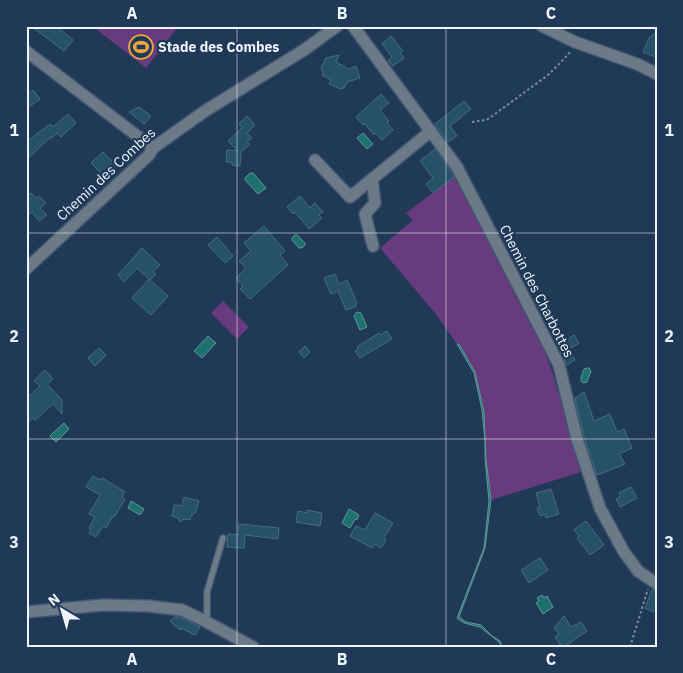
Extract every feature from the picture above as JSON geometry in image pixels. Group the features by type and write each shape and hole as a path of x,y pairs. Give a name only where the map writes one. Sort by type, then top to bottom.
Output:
{"street":[{"name":"Chemin des Combes","path":"26,269 142,161 153,148 205,111 304,50 337,26"},
{"name":"Chemin des Charbottes","path":"353,26 458,167 559,365 577,439 600,508 624,552 638,571 657,584"},
{"path":"542,26 575,42 637,64 657,74"},
{"path":"26,51 153,148"},
{"path":"357,205 372,179 431,131"},
{"path":"315,160 357,205 374,246"},
{"path":"357,205 375,203 372,179"},
{"path":"26,612 104,605 148,606 182,610 253,647"}],"lane":[{"path":"205,621 207,615 207,592 223,538"}],"path":[{"path":"472,122 486,120 491,117 548,75 568,55 575,42"},
{"path":"630,647 644,602"}],"shaded area":[{"name":"Stade des Combes","path":"92,26 179,26 146,68"},
{"path":"363,133 373,144 367,149 357,138"},
{"path":"250,173 253,173 266,188 258,194 245,180"},
{"path":"458,174 516,297 543,348 552,371 581,472 491,500 486,459 484,412 475,372 459,344 457,344 435,313 380,248 413,220 406,213"},
{"path":"295,235 305,243 302,248 299,248 292,240"},
{"path":"223,301 249,327 237,339 211,313"},
{"path":"357,312 361,313 367,327 360,330 354,316"},
{"path":"208,336 216,343 202,358 194,351"},
{"path":"457,344 459,344 475,372 484,412 486,459 491,500 485,548 459,617 466,622 481,625 500,641 502,647 499,642 480,627 464,623 457,618 484,548 489,501 482,410 474,373"},
{"path":"587,368 591,371 587,382 583,383 581,378 584,369"},
{"path":"64,423 69,429 56,442 50,436"},
{"path":"131,501 144,509 140,515 128,508"},
{"path":"349,509 359,515 350,528 342,523"},
{"path":"542,595 544,598 547,596 553,607 543,614 536,603 539,601 537,598"}],"building":[{"path":"31,26 56,26 73,40 64,51"},
{"path":"657,31 657,52 655,57 643,52 649,38"},
{"path":"391,36 403,51 400,53 404,58 393,66 388,60 392,57 382,44"},
{"path":"339,55 336,62 349,69 356,66 360,78 347,82 344,88 340,89 329,84 331,80 322,75 321,68 326,58"},
{"path":"33,90 40,99 26,109 26,95"},
{"path":"381,94 389,103 380,110 389,121 387,123 393,130 382,140 376,133 374,135 356,117"},
{"path":"464,101 471,109 450,126 457,136 448,142 435,124"},
{"path":"139,107 151,116 144,124 129,112"},
{"path":"68,114 76,123 61,137 57,133 51,137 26,160 26,142 50,124 53,127"},
{"path":"247,116 255,125 247,133 252,138 247,142 250,144 241,152 240,166 232,165 232,162 226,162 227,150 238,151 228,141 242,128 239,124"},
{"path":"435,149 454,177 433,193 426,184 433,178 420,161"},
{"path":"103,152 117,166 104,176 91,163"},
{"path":"31,193 36,198 39,196 46,203 40,208 47,215 39,221 32,212 26,216 26,197"},
{"path":"300,196 310,208 315,203 323,212 319,215 322,218 309,229 295,212 293,214 287,207"},
{"path":"264,226 285,251 280,255 288,265 250,299 240,289 243,286 237,280 237,277 246,268 239,261 251,251 244,243"},
{"path":"217,237 233,256 225,263 208,245"},
{"path":"142,248 160,265 153,272 156,274 150,280 168,296 151,315 132,298 149,279 137,268 124,282 118,275"},
{"path":"335,274 339,284 347,280 357,303 355,307 346,310 338,291 331,294 324,278"},
{"path":"387,331 392,339 360,358 355,351 358,349 357,347 379,333 380,335"},
{"path":"574,335 579,343 569,349 575,360 567,365 557,346"},
{"path":"305,346 310,352 304,358 299,352"},
{"path":"99,348 106,355 95,366 88,358"},
{"path":"45,370 53,379 47,384 62,400 62,414 53,404 35,420 33,418 26,425 26,399 40,386 34,381"},
{"path":"584,392 594,421 610,414 617,432 624,429 632,448 619,454 625,464 597,475 584,437 575,398"},
{"path":"93,476 100,480 102,478 125,492 122,497 125,499 115,516 113,516 106,528 103,526 96,537 89,533 91,529 89,528 95,517 89,514 100,495 86,487"},
{"path":"631,487 637,498 620,507 616,499 621,496 619,493"},
{"path":"551,489 559,514 546,518 545,514 540,516 537,508 540,507 536,493"},
{"path":"184,497 199,501 196,512 191,516 190,520 184,519 180,522 178,518 172,516 174,505 182,506"},
{"path":"307,510 322,513 320,526 296,522 298,511 307,513"},
{"path":"375,513 393,523 384,538 386,540 381,548 375,544 372,548 350,536 356,526 365,530"},
{"path":"586,521 604,545 590,555 577,538 579,536 574,530"},
{"path":"239,524 279,528 278,539 245,535 244,548 227,547 228,534 238,535"},
{"path":"540,558 548,570 529,583 521,570"},
{"path":"652,590 657,591 657,607 653,612 645,608"},
{"path":"564,616 571,627 581,622 587,631 562,647 555,637 559,634 554,628"},
{"path":"174,617 180,617 200,627 195,635 181,628 180,630 170,621"}],"place":[{"name":"Stade des Combes","path":"141,47"}]}
